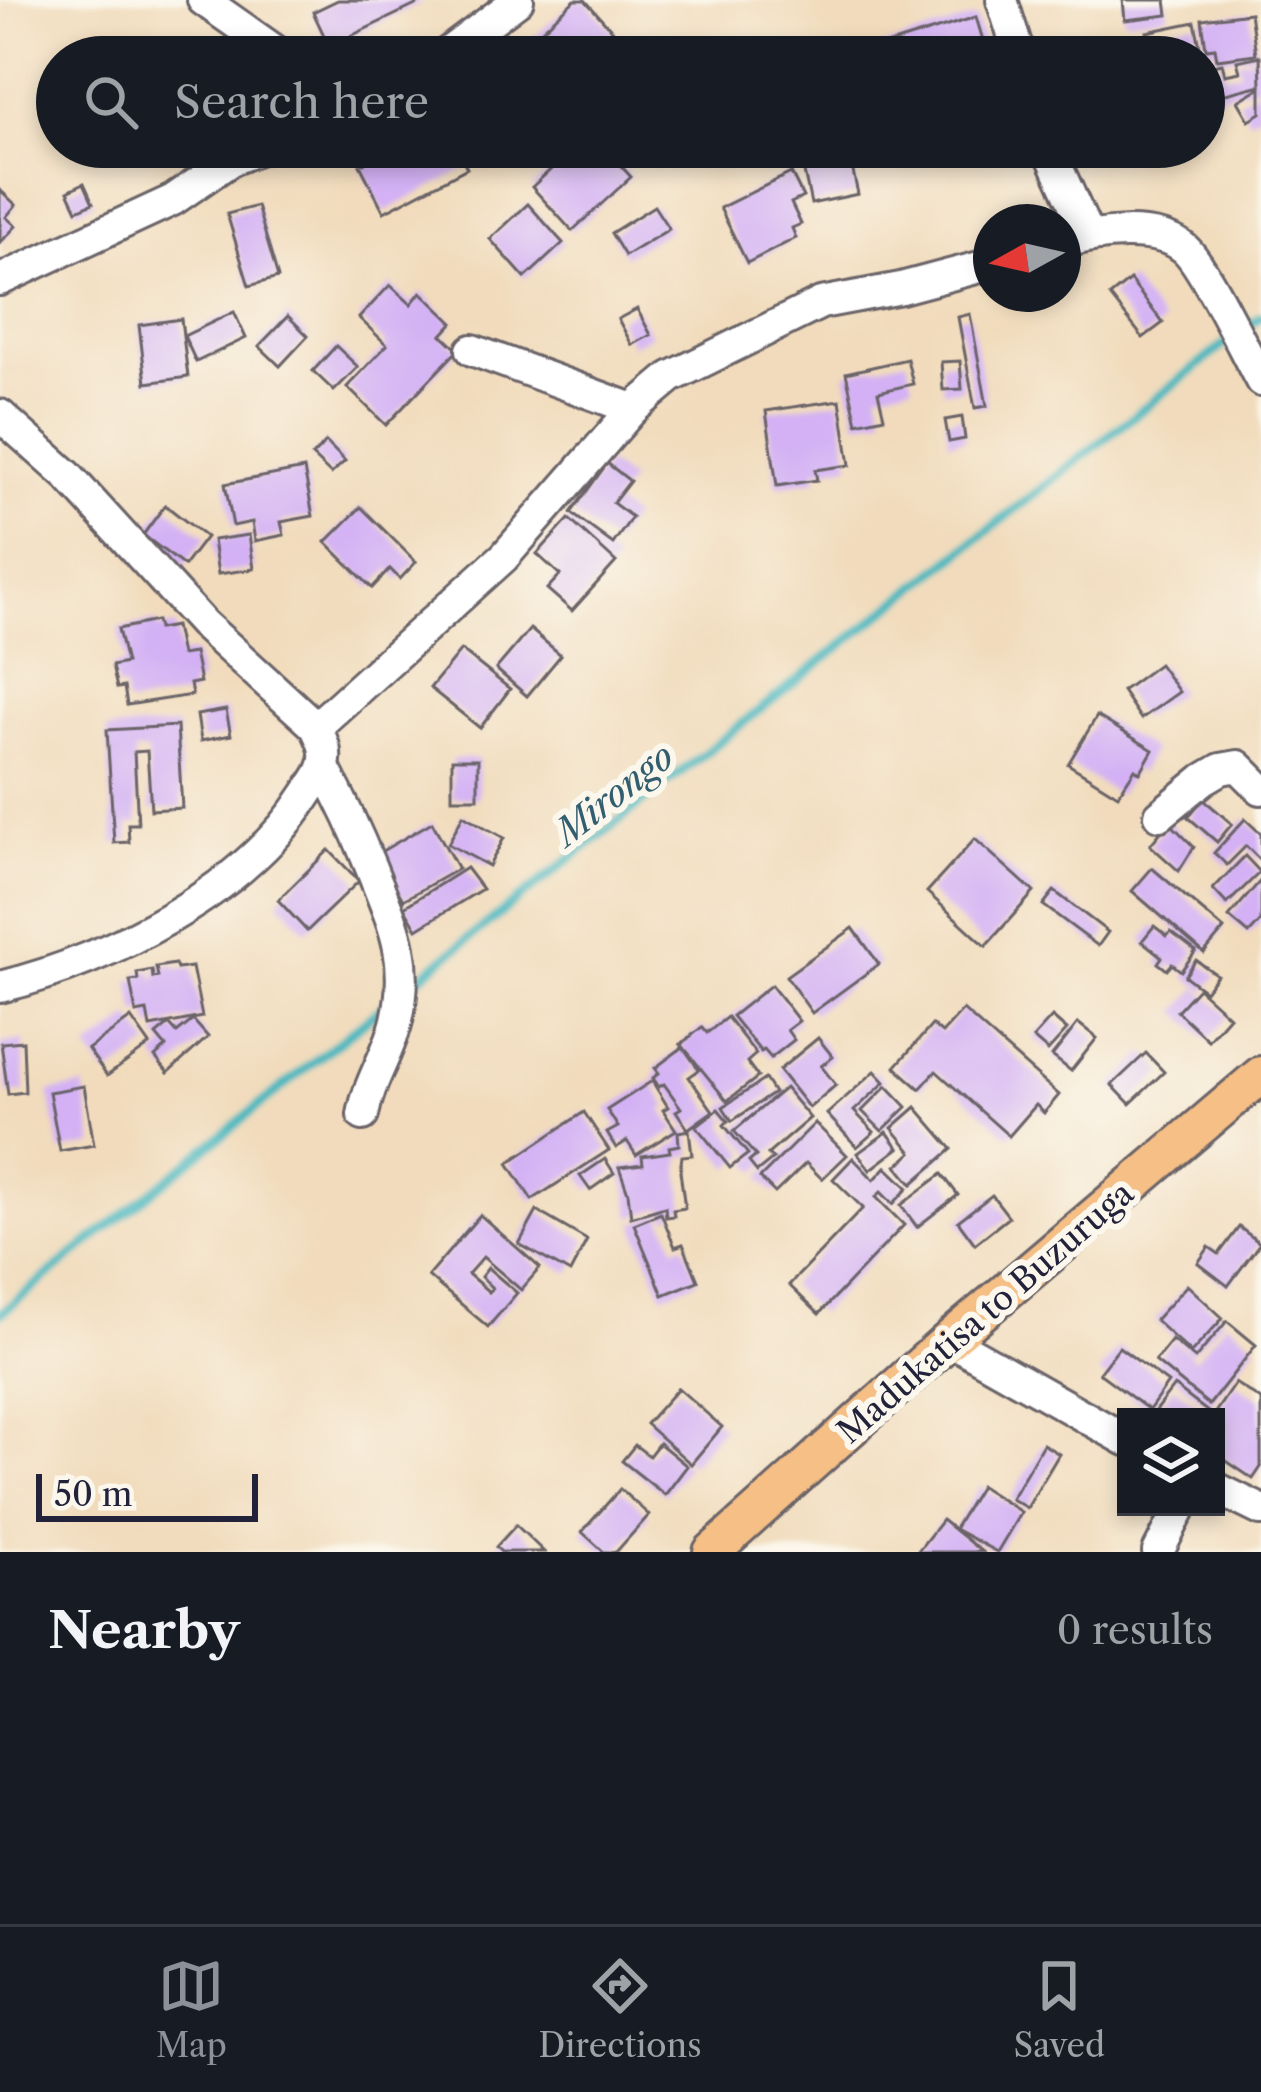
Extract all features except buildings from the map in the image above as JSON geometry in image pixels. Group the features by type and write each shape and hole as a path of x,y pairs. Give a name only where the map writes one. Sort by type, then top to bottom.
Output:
{"main road":[{"name":"Madukatisa to Buzuruga","path":"712,1552 950,1340 1261,1075"}],"street":[{"path":"203,0 236,36"},
{"path":"470,36 518,0"},
{"path":"1002,0 1013,36"},
{"path":"0,280 173,200 212,168"},
{"path":"1054,168 1065,204"},
{"path":"1081,239 1155,236 1190,252 1261,381"},
{"path":"316,727 504,557 633,409 671,376 821,303 973,269"},
{"path":"472,350 633,409"},
{"path":"0,415 68,476 203,624 316,727 326,750 324,768 297,810 256,856 198,899 80,962 0,987"},
{"path":"1160,815 1221,769 1238,766 1261,789"},
{"path":"324,768 353,821 400,942 398,1019 368,1086 363,1115"},
{"path":"950,1340 1117,1435"},
{"path":"1225,1492 1261,1510"},
{"path":"1158,1552 1176,1516"}],"waterway":[{"name":"Mirongo","path":"411,984 1261,316"},
{"name":"Mirongo","path":"0,1314 393,998"}]}
